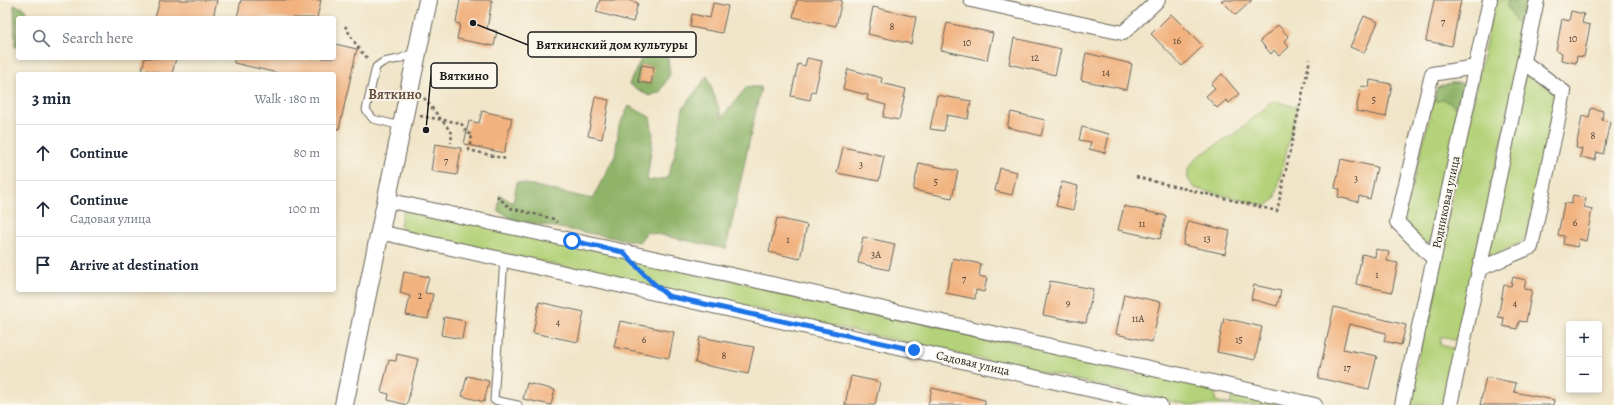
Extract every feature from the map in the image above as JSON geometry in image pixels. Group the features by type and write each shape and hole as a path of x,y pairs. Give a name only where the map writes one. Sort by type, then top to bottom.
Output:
{"street":[{"path":"344,405 428,0"},
{"path":"971,0 1123,33 1158,0"},
{"name":"Родниковая улица","path":"1402,405 1490,0"},
{"path":"1450,405 1537,0"},
{"path":"1479,268 1531,248 1564,92 1524,62"},
{"path":"1434,259 1396,222 1432,74 1476,67"},
{"path":"386,200 773,284 1314,405"},
{"name":"Садовая улица","path":"379,232 1160,405"}],"lane":[{"path":"401,126 373,119 366,110 376,67 383,62 399,59 417,51"},
{"path":"504,259 494,400 518,405"}],"path":[{"path":"345,26 367,58"},
{"path":"1136,176 1277,211 1310,58"},
{"path":"424,97 452,133 451,143"},
{"path":"420,116 461,123 466,132 472,135 469,150 506,159"},
{"path":"497,196 510,208 554,219"}],"green space":[{"path":"1495,0 1533,0 1459,337 1454,340 1441,337 1440,345 1452,348 1456,357 1446,405 1408,405"},
{"path":"1508,0 1527,0 1519,26 1507,6"},
{"path":"14,5 24,8 28,16 16,16 15,47"},
{"path":"661,50 667,54 670,74 660,92 649,96 629,84 642,57","holes":["641,65 653,67 651,84 638,82"]},
{"path":"707,76 722,117 747,87 761,87 726,249 647,232 639,242 514,220 498,211 500,195 513,203 517,182 592,199 615,156 619,126 629,106 650,117 653,135 647,181 667,178 675,154 683,108"},
{"path":"1529,76 1546,85 1553,92 1553,111 1527,234 1520,243 1491,256 1486,252 1524,78"},
{"path":"1450,83 1461,83 1467,88 1431,242 1423,243 1410,230 1404,218 1437,88"},
{"path":"1450,83 1461,83 1467,88 1464,105 1455,107 1444,99 1434,102 1437,88"},
{"path":"1273,101 1297,107 1275,199 1266,206 1194,188 1188,179 1188,169 1197,157 1236,133"},
{"path":"408,209 1103,362 1107,368 1136,375 1142,371 1216,388 1215,401 1230,405 1189,405 403,231 400,224 403,212"},
{"path":"1437,271 1439,277 1429,326 1425,328"},
{"path":"1233,393 1289,405 1230,405"}],"building":[{"path":"160,0 217,0 213,16 156,16"},
{"path":"241,0 321,0 317,16 237,16"},
{"path":"460,0 492,0 487,29 497,31 494,46 457,39 460,24 456,23"},
{"path":"600,0 627,0 638,3 633,22 596,12"},
{"path":"797,0 842,0 836,26 793,17"},
{"path":"1221,0 1252,0 1236,15"},
{"path":"1434,0 1461,0 1452,46 1426,41"},
{"path":"713,3 728,6 722,33 690,27 692,14 710,18"},
{"path":"873,7 916,17 911,44 868,34"},
{"path":"1571,11 1584,14 1582,23 1590,25 1584,57 1577,56 1576,63 1561,60 1562,53 1556,51 1562,19 1569,21"},
{"path":"1171,14 1203,46 1182,66 1151,34"},
{"path":"1364,16 1378,22 1364,53 1350,47"},
{"path":"947,23 993,33 987,60 941,50"},
{"path":"1278,25 1289,37 1284,41 1289,47 1279,56 1274,50 1271,54 1260,41"},
{"path":"1014,38 1061,49 1055,75 1009,64"},
{"path":"336,44 357,49 339,129 336,128 336,72 273,72 234,63 234,60 336,60"},
{"path":"1086,53 1132,64 1127,90 1081,80"},
{"path":"807,58 822,61 815,92 812,91 810,100 791,96 798,64 805,66"},
{"path":"144,60 176,60 172,72 155,72 142,69"},
{"path":"641,65 654,67 651,84 638,82"},
{"path":"848,69 882,78 881,83 906,89 899,120 883,117 886,105 867,100 868,95 843,89"},
{"path":"1222,74 1239,94 1229,103 1226,100 1217,108 1206,96 1215,88 1211,84"},
{"path":"1370,80 1392,84 1386,117 1356,111 1361,86 1369,87"},
{"path":"937,95 971,101 968,119 947,115 944,131 930,129"},
{"path":"595,97 609,100 602,139 588,136"},
{"path":"1591,108 1603,111 1602,120 1610,122 1603,154 1597,152 1595,160 1580,157 1582,149 1576,148 1582,116 1589,118"},
{"path":"482,111 512,118 504,153 464,144 469,121 479,123"},
{"path":"1011,112 1045,120 1041,136 1007,127"},
{"path":"1082,127 1109,134 1105,153 1089,149 1091,142 1079,140"},
{"path":"435,144 461,148 457,175 431,171"},
{"path":"843,147 884,156 879,181 837,173"},
{"path":"1341,159 1377,167 1370,199 1359,196 1358,202 1338,197 1340,189 1335,188"},
{"path":"919,163 958,171 952,198 913,190"},
{"path":"1000,168 1017,172 1012,195 995,191"},
{"path":"1062,182 1078,186 1073,210 1056,206"},
{"path":"1573,195 1586,198 1584,207 1592,209 1586,241 1579,239 1577,247 1563,244 1564,236 1558,235 1564,203 1571,204"},
{"path":"1124,206 1166,216 1160,239 1118,230"},
{"path":"777,218 807,225 800,259 769,252"},
{"path":"1188,221 1230,231 1225,254 1183,245"},
{"path":"863,237 895,244 889,270 858,263"},
{"path":"1376,249 1389,252 1387,261 1398,263 1392,292 1356,284 1362,254 1375,257"},
{"path":"953,258 981,264 979,276 987,278 984,292 976,290 975,299 946,293"},
{"path":"404,272 429,277 425,293 433,294 428,319 406,315 410,296 400,293"},
{"path":"1513,277 1526,280 1524,289 1532,290 1526,322 1519,321 1517,329 1503,326 1504,318 1498,317 1504,285 1511,286"},
{"path":"1050,281 1093,289 1086,323 1043,315"},
{"path":"1254,285 1281,291 1277,306 1251,299"},
{"path":"1124,294 1161,302 1152,342 1116,334"},
{"path":"539,302 584,312 578,342 533,333"},
{"path":"1334,307 1406,325 1401,345 1384,341 1386,333 1349,324 1343,349 1377,356 1369,389 1318,378"},
{"path":"444,317 465,321 462,339 441,335"},
{"path":"1224,318 1262,327 1255,360 1217,352"},
{"path":"620,321 674,332 669,358 614,347"},
{"path":"700,337 754,347 748,374 695,363"},
{"path":"397,354 418,359 407,405 388,400 389,394 381,392 389,360 396,361"},
{"path":"467,376 489,381 484,402 462,396"},
{"path":"851,376 880,382 875,405 845,405"},
{"path":"1486,377 1516,383 1514,392 1554,400 1553,405 1480,405"},
{"path":"527,383 555,390 551,405 523,399"},
{"path":"932,388 985,400 985,405 928,405"}],"place":[{"name":"Вяткинский дом культуры","path":"473,23"},
{"name":"Вяткино","path":"426,130"}],"district":[{"name":"Вяткино","path":"395,94"}],"route":[{"path":"572,241 623,252 668,296 914,350"}]}
